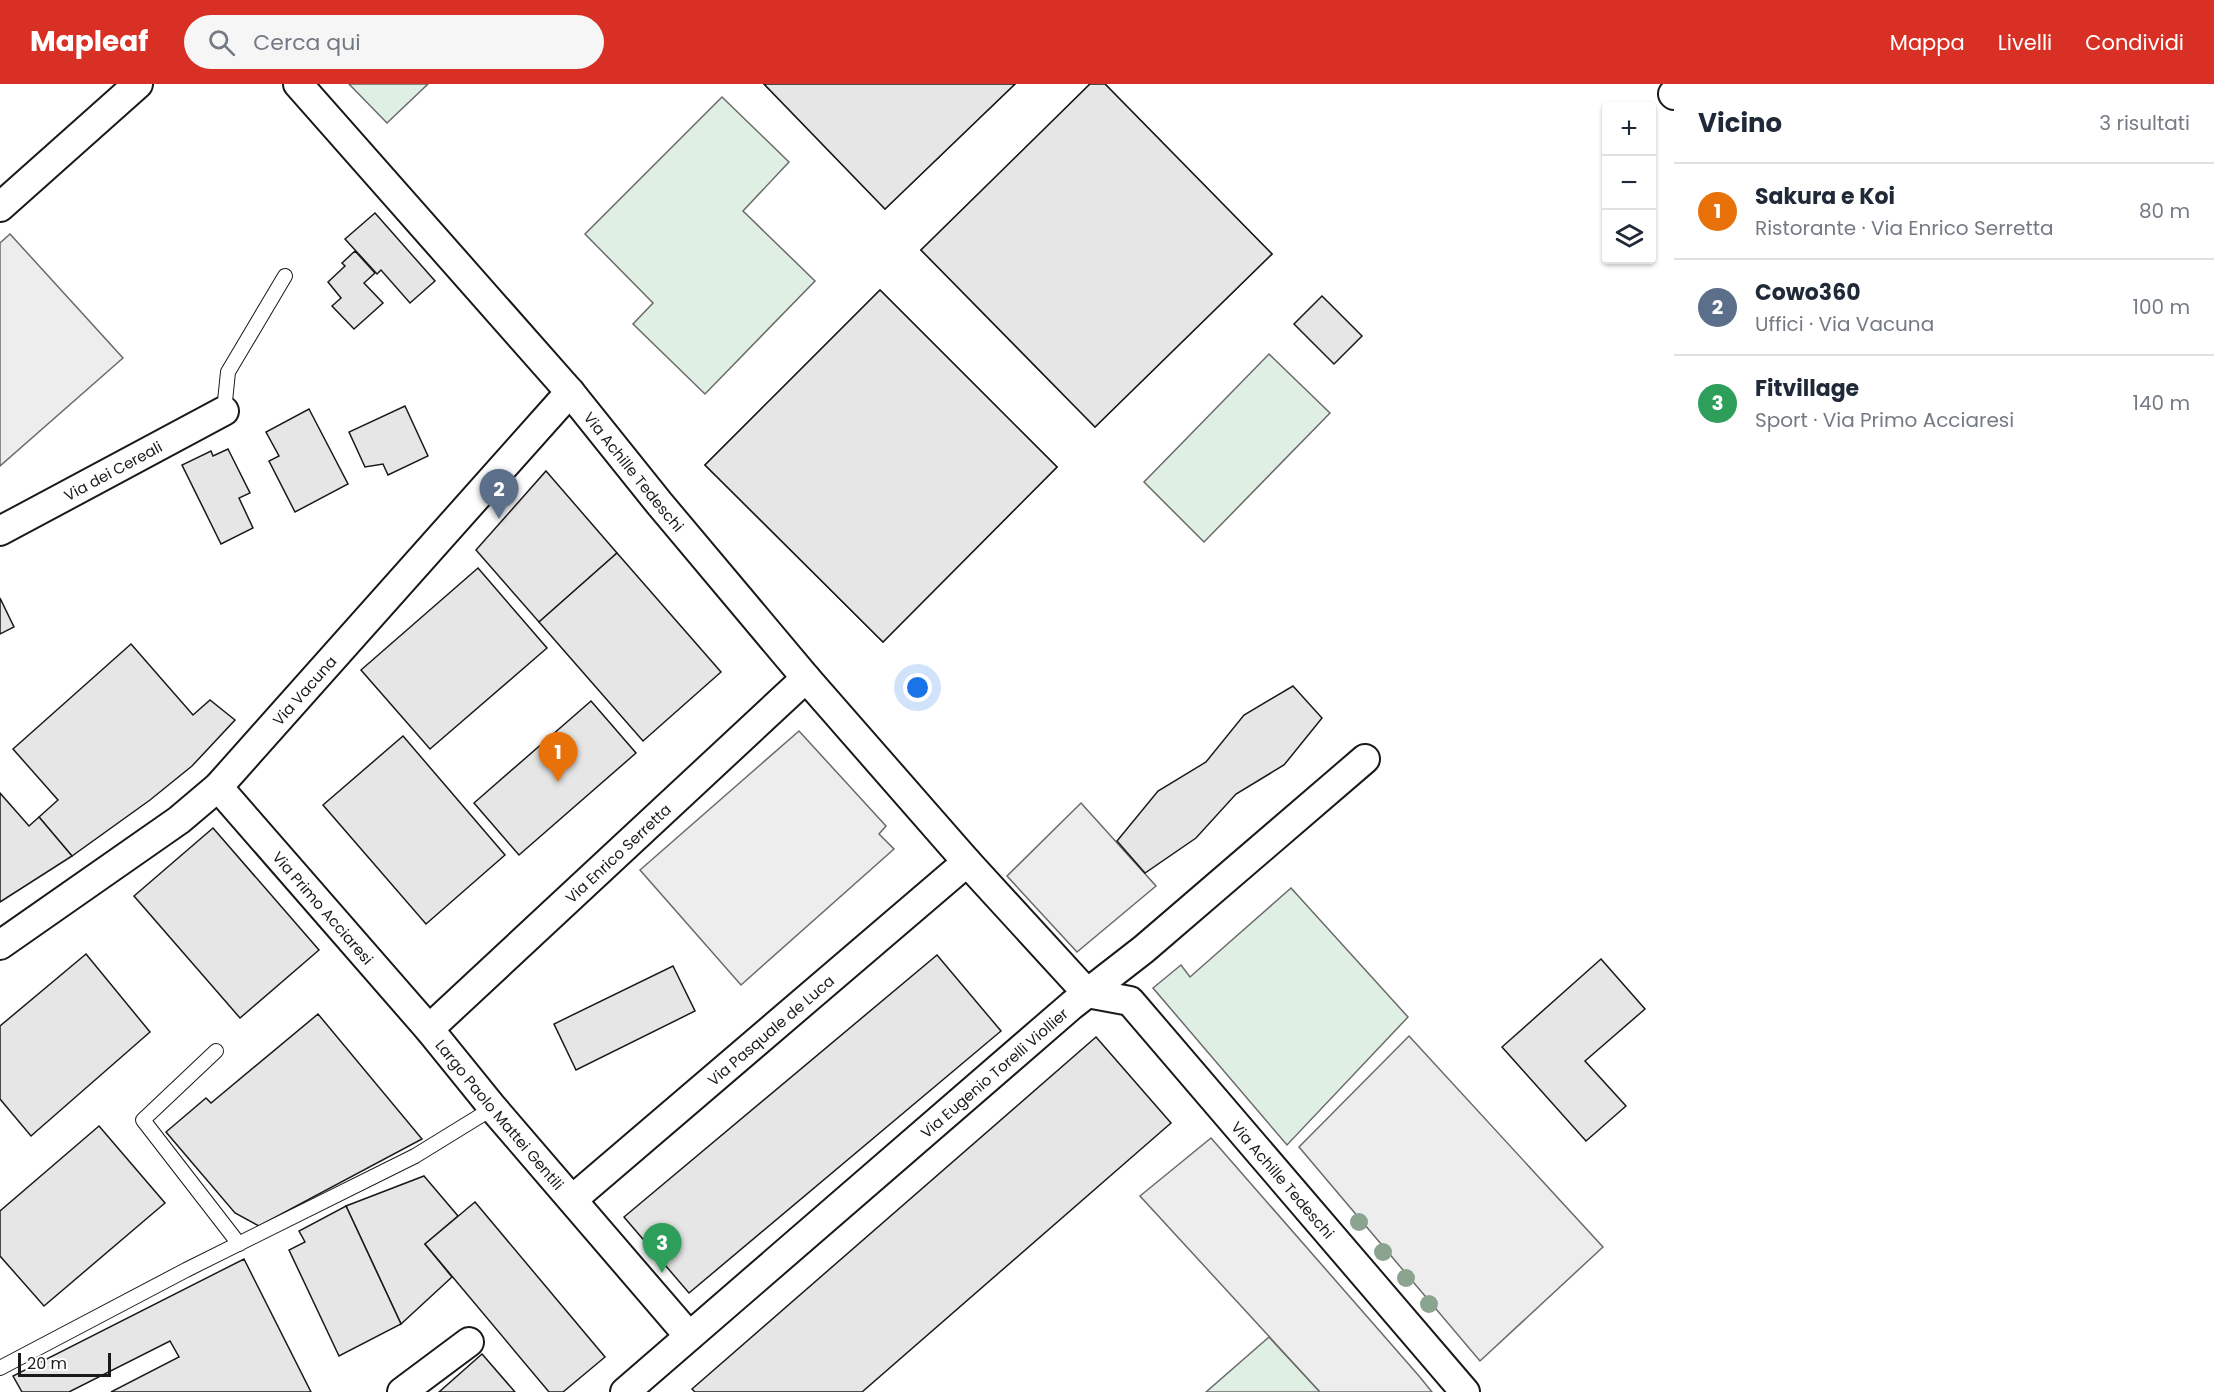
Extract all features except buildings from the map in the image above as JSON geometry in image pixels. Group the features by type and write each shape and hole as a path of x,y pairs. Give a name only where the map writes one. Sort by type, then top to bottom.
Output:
{"street":[{"path":"0,207 138,84"},
{"name":"Via Achille Tedeschi","path":"298,84 570,392 659,503 806,678 967,862 1087,993 1130,1001 1466,1392"},
{"name":"Via Vacuna","path":"0,945 178,820 218,787 570,392"},
{"name":"Via dei Cereali","path":"0,531 224,411"},
{"name":"Via Enrico Serretta","path":"429,1029 806,678"},
{"name":"Via Eugenio Torelli Viollier","path":"626,1392 1087,993 1144,949 1365,759"},
{"name":"Via Primo Acciaresi","path":"218,787 429,1029"},
{"name":"Via Pasquale de Luca","path":"573,1199 967,862"},
{"name":"Largo Paolo Mattei Gentili","path":"429,1029 573,1199"},
{"path":"573,1199 689,1336"},
{"path":"402,1392 470,1342"}],"lane":[{"path":"224,411 228,372 285,276"},
{"path":"216,1051 143,1120 238,1244"},
{"path":"0,1368 238,1244 416,1156 494,1108"}],"green space":[{"path":"349,84 428,84 387,123"},
{"path":"722,97 789,162 743,211 815,281 705,394 633,324 653,303 585,234"},
{"path":"1269,354 1330,413 1204,542 1144,482"},
{"path":"1291,888 1408,1017 1287,1145 1153,988 1181,965 1190,977"},
{"path":"1269,1337 1320,1392 1206,1392"}],"shaded area":[{"path":"10,234 123,358 0,466 0,243"},
{"path":"799,731 886,826 879,834 894,849 741,985 640,870"},
{"path":"1081,803 1156,886 1077,952 1007,876"},
{"path":"1409,1036 1603,1247 1480,1361 1299,1147"},
{"path":"1211,1138 1432,1392 1320,1392 1140,1196"}],"place":[{"name":"Cowo360","path":"499,519"},
{"name":"Sakura e Koi","path":"558,782"},
{"name":"Fitvillage","path":"662,1273"}]}
